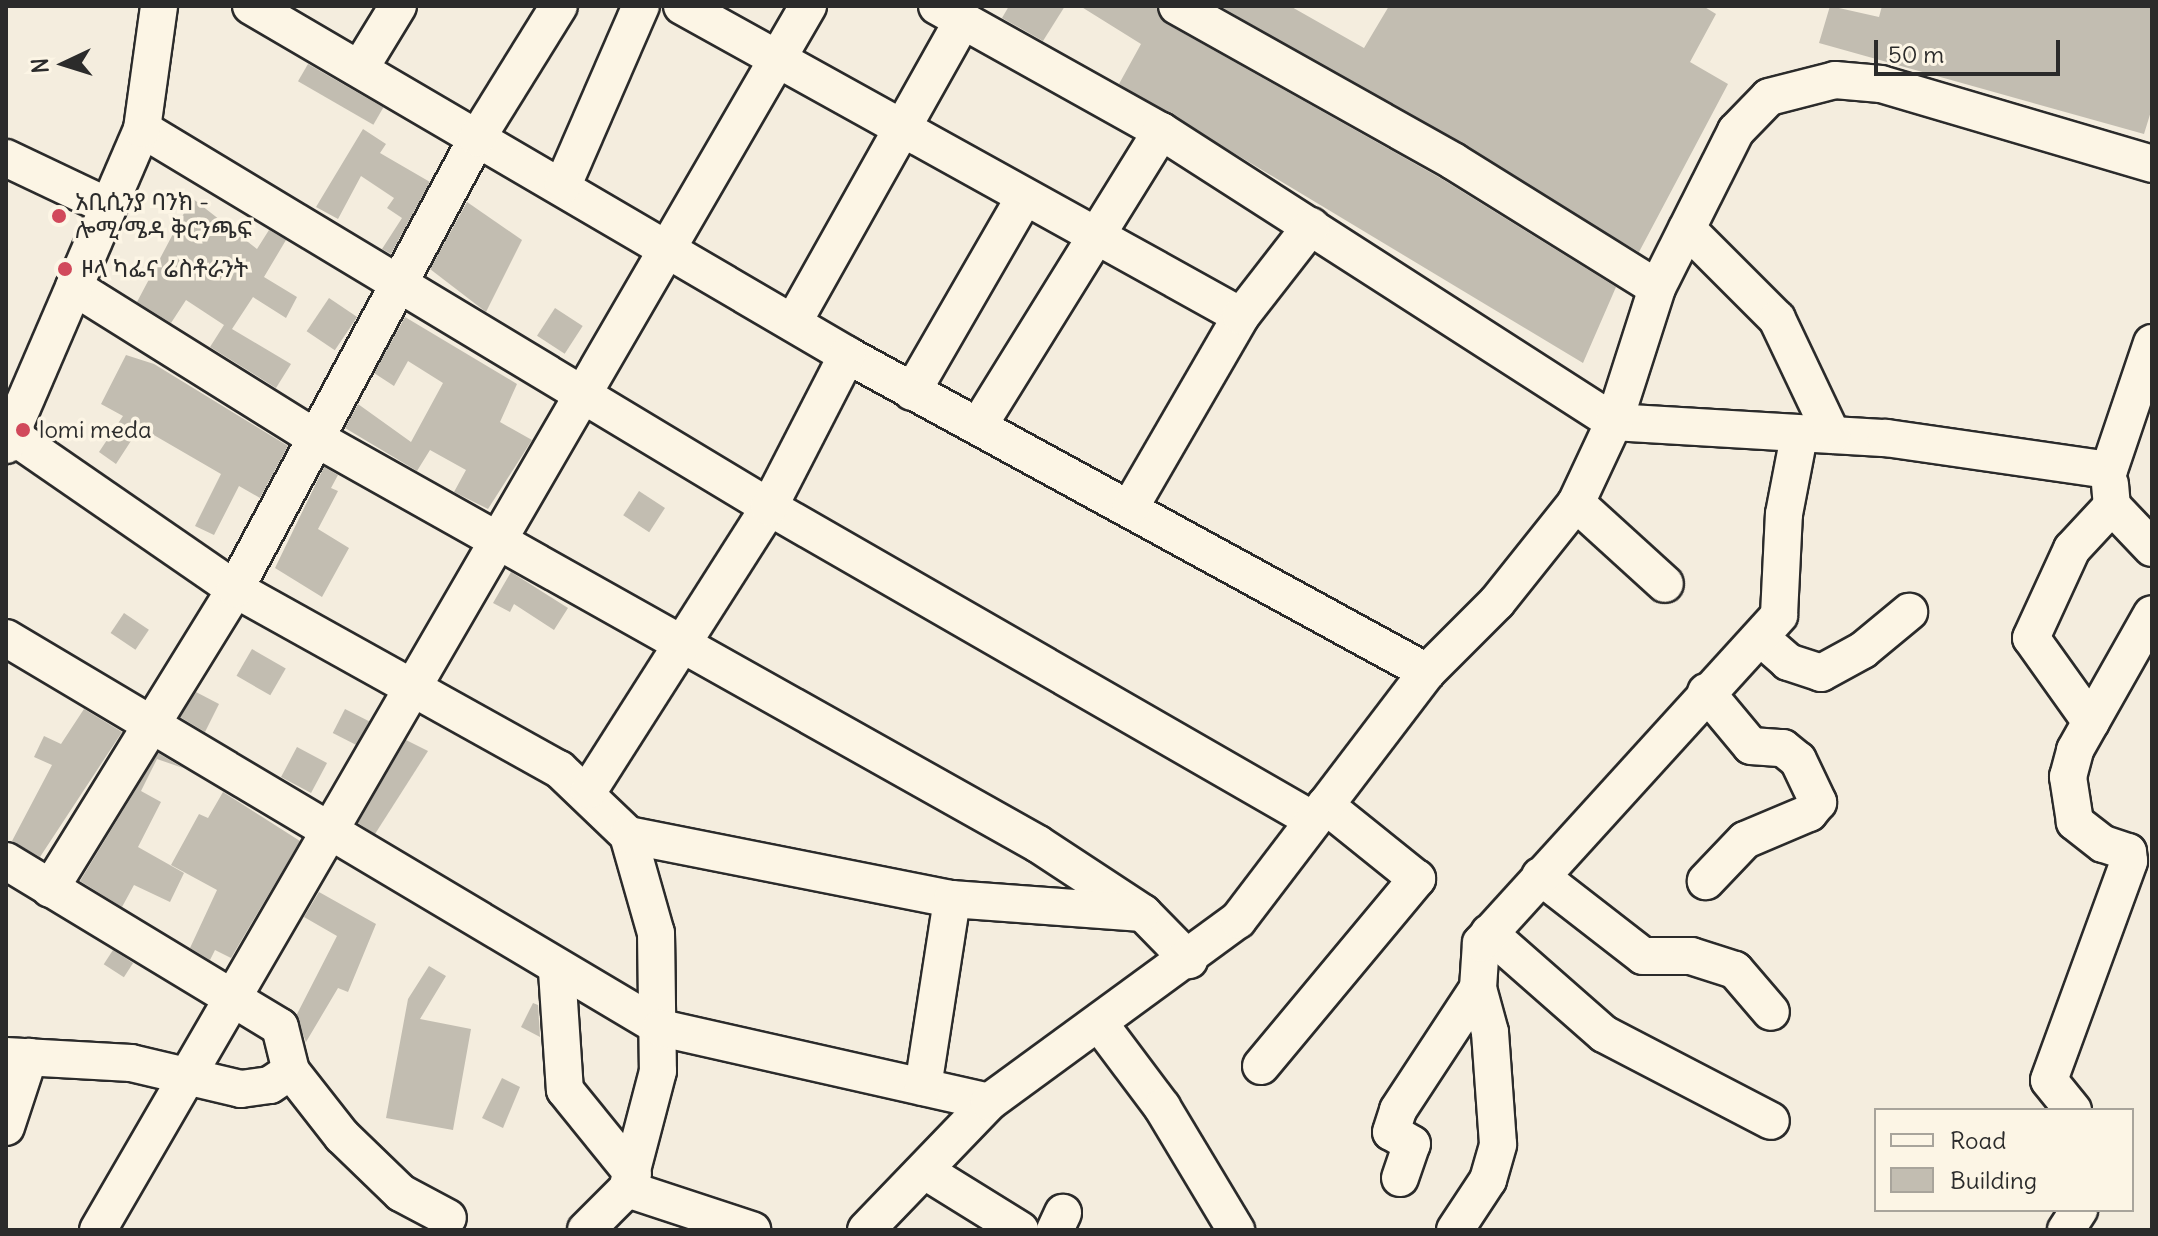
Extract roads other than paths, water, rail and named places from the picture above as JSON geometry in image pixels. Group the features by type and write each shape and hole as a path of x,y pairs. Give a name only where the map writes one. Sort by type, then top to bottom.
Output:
{"street":[{"path":"159,6 142,129 10,426 235,589 589,790 628,835 650,894 661,1028 653,1107 630,1182 586,1230"},
{"path":"251,6 362,65 477,138 563,185 666,252 794,321 912,392 1131,506 1427,672"},
{"path":"362,65 398,6"},
{"path":"50,889 148,722 235,589 402,289 477,138 559,6"},
{"path":"563,185 641,6"},
{"path":"682,6 906,128 1023,200 1241,316"},
{"path":"98,1230 412,688 585,397 808,6"},
{"path":"1177,6 1657,288"},
{"path":"794,321 906,128 949,14 1161,131 1614,422 1816,436 2109,470"},
{"path":"866,1230 989,1102 1189,960 1238,920 1427,672 1497,602 1576,503 1614,422 1657,288 1736,131 1769,97 1835,80 1881,84 2152,164"},
{"path":"142,129 402,289 769,507 1319,812 1417,879 1261,1066"},
{"path":"979,425 1093,235 1161,131"},
{"path":"6,158 107,206"},
{"path":"912,392 1023,200"},
{"path":"1131,506 1241,316 1311,226"},
{"path":"1455,1230 1488,1180 1498,1144 1490,1032 1478,988 1478,953 1489,933 1706,692 1762,639 1784,603 1784,514 1816,436 1777,319 1687,229"},
{"path":"74,287 317,439 679,646 1038,844 1143,913 1189,960"},
{"path":"2152,343 2109,470 2112,506 2152,548"},
{"path":"589,790 769,507 847,355"},
{"path":"1576,503 1665,584"},
{"path":"2091,722 2031,638 2072,549 2112,506"},
{"path":"1762,639 1788,662 1821,673 1863,650 1909,612"},
{"path":"2071,1108 2049,1080 2140,865 2103,844 2075,822 2068,777 2091,722 2152,614"},
{"path":"6,638 557,971 661,1028 989,1102"},
{"path":"1706,692 1751,746 1783,748 1798,760 1818,795 1816,808 1745,840 1706,881"},
{"path":"628,835 952,899 1143,913"},
{"path":"6,861 280,1027 291,1071 372,1167 401,1193 448,1218"},
{"path":"1540,876 1643,956 1691,956 1735,970 1771,1012"},
{"path":"923,1087 952,899"},
{"path":"1489,933 1604,1034 1771,1121"},
{"path":"557,971 565,1090 630,1182 752,1230"},
{"path":"1400,1178 1412,1144 1391,1132 1398,1110 1478,988"},
{"path":"1099,1023 1162,1107 1236,1230"},
{"path":"6,1127 17,1057 131,1063 187,1077 255,1088 291,1071"},
{"path":"925,1171 1020,1230"},
{"path":"2066,1230 2078,1212"}],"place":[{"name":"አቢሲንያ ባንክ - ሎሚ ሜዳ ቅርንጫፍ","path":"59,216"},
{"name":"ዞላ ካፌና ሬስቶራንት","path":"65,269"},
{"name":"lomi meda","path":"23,430"}]}
